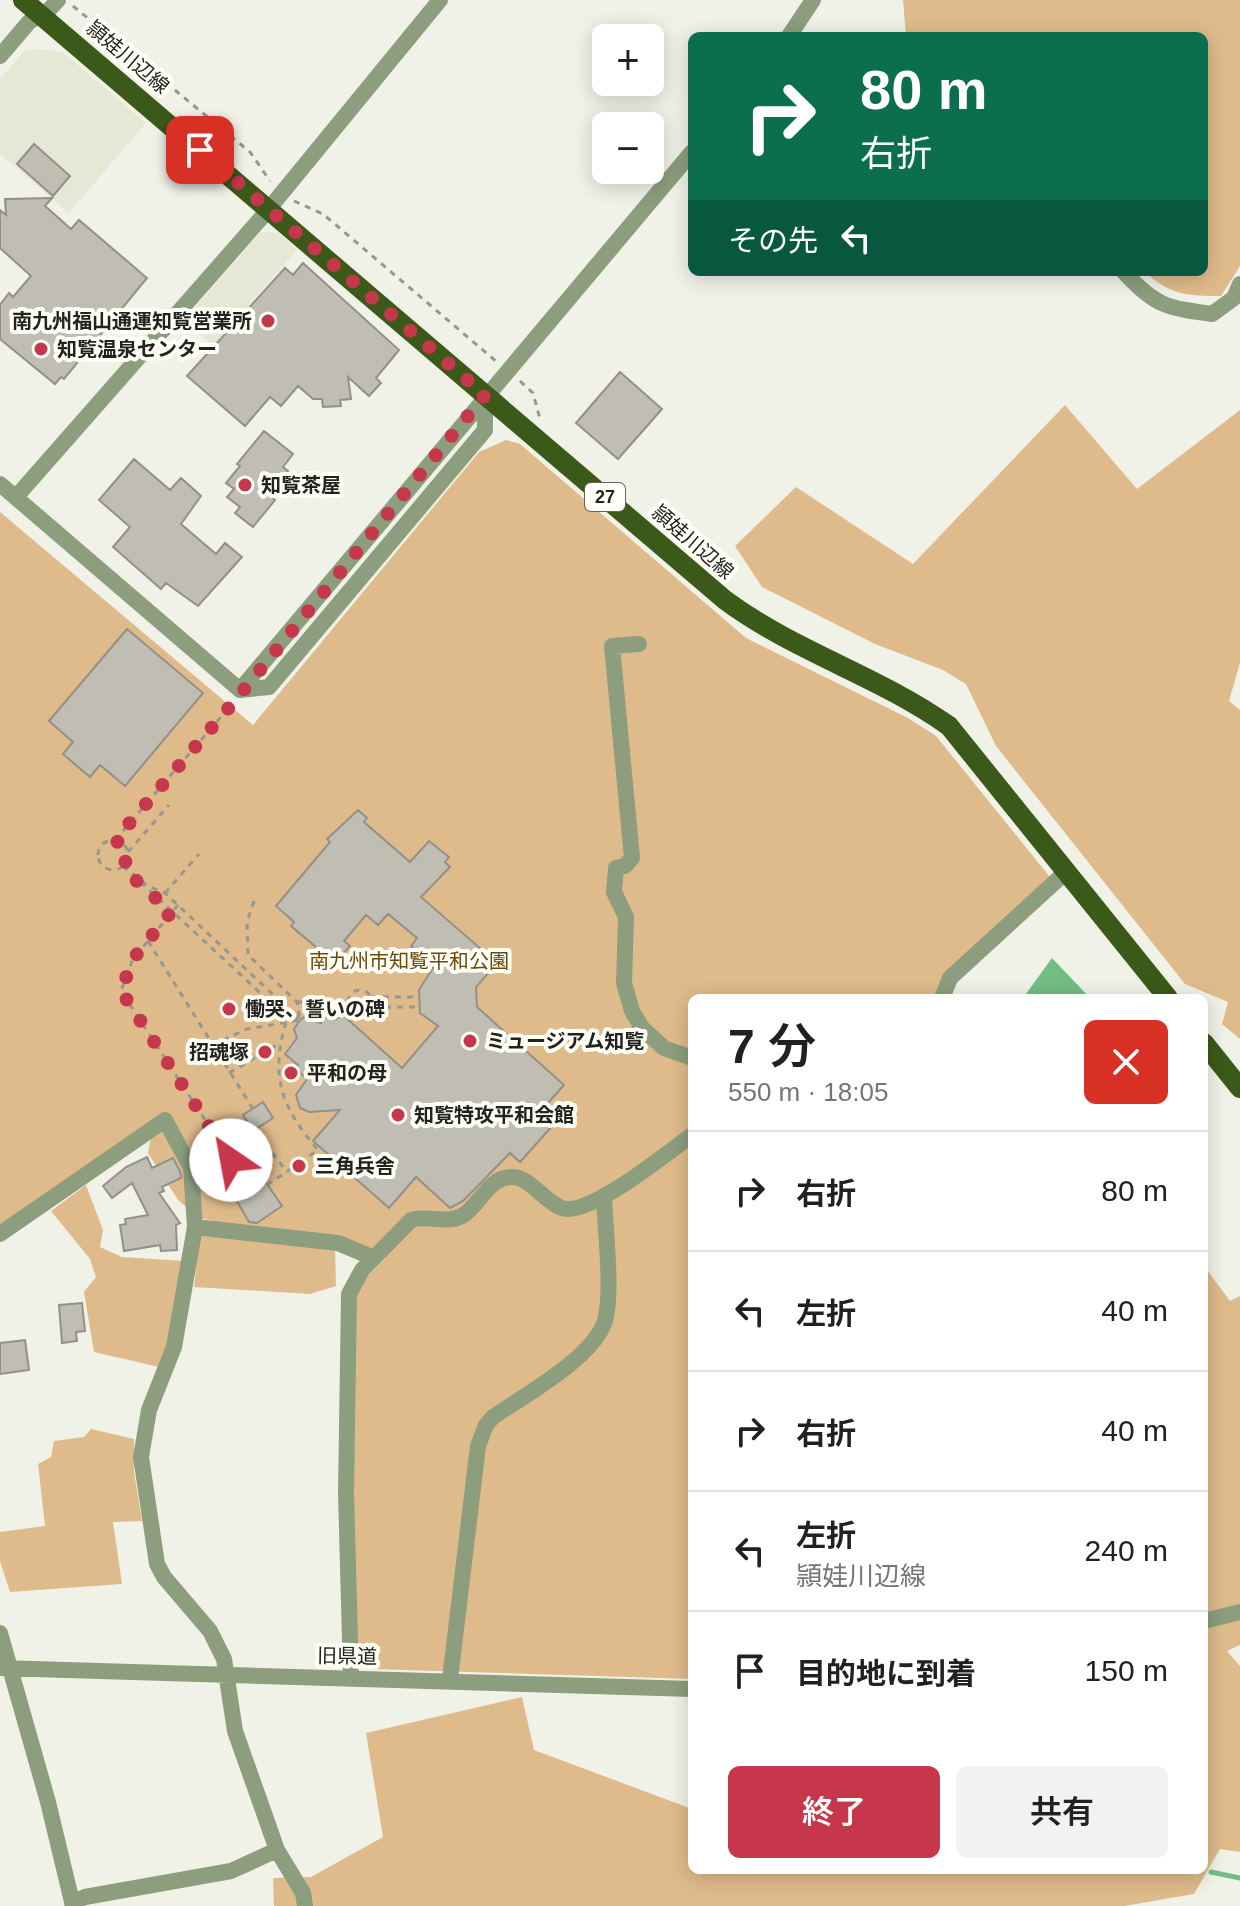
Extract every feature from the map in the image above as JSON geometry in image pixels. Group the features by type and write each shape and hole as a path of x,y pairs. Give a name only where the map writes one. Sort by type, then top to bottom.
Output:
{"main road":[{"name":"頴娃川辺線","path":"23,0 753,621 814,656 918,706 949,726 1165,994"},
{"path":"1208,1048 1240,1088"}],"street":[{"path":"0,56 29,22 58,0"},
{"path":"16,497 269,208 440,0"},
{"path":"792,32 813,0"},
{"path":"0,484 240,690 269,687 485,430 485,395 688,157"},
{"path":"1128,276 1147,297 1167,308 1212,314 1234,298 1240,284"},
{"path":"639,644 612,646 632,858 625,866 616,868 614,892 626,917 625,992 632,1011 652,1039 664,1048 688,1057"},
{"path":"942,994 950,978 1067,871"},
{"path":"0,1234 165,1120 191,1168 195,1227 174,1347 149,1410 141,1457 157,1564 164,1577 210,1631 224,1659 235,1731 277,1850 303,1893 305,1906"},
{"path":"351,1677 346,1493 348,1314 355,1279 411,1220 455,1219 464,1215 494,1184 507,1177 525,1181 548,1202 570,1211 604,1196 688,1138"},
{"path":"450,1679 478,1446 486,1425 587,1349 604,1322 604,1196"},
{"path":"195,1227 338,1243 374,1258"},
{"path":"1208,1620 1240,1612"},
{"path":"0,1633 5,1667 48,1802 72,1905 85,1897 231,1871 277,1850"},
{"name":"旧県道","path":"5,1667 688,1689"}],"path":[{"path":"477,359 484,351"},
{"path":"513,375 533,393 542,426"},
{"path":"123,866 109,870 98,860 101,845 115,840 233,703 240,690"},
{"path":"123,866 128,852 169,805"},
{"path":"115,840 123,844 128,852"},
{"path":"165,893 199,854"},
{"path":"123,866 148,886 165,893 300,1020"},
{"path":"123,866 269,1001 300,1020"},
{"path":"254,901 247,922 248,955 297,1002 300,1020"},
{"path":"178,905 133,959 121,991 245,1181"},
{"path":"148,941 253,1109"},
{"path":"358,990 371,997 412,997 420,1002 413,1007 371,1007 358,1014 348,1002 358,990"},
{"path":"371,997 371,1007"},
{"path":"297,1002 348,1002"},
{"path":"212,1045 247,1029 300,1020"},
{"path":"286,1022 277,1053 280,1084 287,1105 318,1150 305,1159"},
{"path":"229,1073 280,1043"},
{"path":"231,1160 249,1150 260,1161 273,1154 287,1172"},
{"path":"267,1185 294,1167"},
{"path":"191,1168 214,1169 230,1194"}],"shaded area":[{"path":"38,49 63,52 146,123 69,213 0,154 0,79 23,52"},
{"path":"261,232 278,233 297,250 213,346 184,320"},
{"path":"1052,958 1086,994 1026,994"}],"green space":[{"path":"903,0 1240,0 1240,266 1221,296 1180,293 1150,276 1208,276 1208,32 906,32"},
{"path":"1065,405 1137,489 1240,410 1240,663 1229,701 1240,710 1240,1039 1222,1024 1228,1002 1185,984 996,746 966,684 943,670 875,644 762,587 735,546 796,487 913,564"},
{"name":"南九州市知覧平和公園","path":"506,440 520,444 746,638 908,718 936,736 1058,887 959,979 951,994 688,994 688,1679 371,1669 357,1662 351,1483 355,1299 362,1282 386,1257 199,1218 178,1200 148,1153 151,1137 0,1225 0,512 253,725 479,452"},
{"path":"86,1185 103,1230 100,1247 122,1257 184,1261 169,1341 159,1367 94,1352 84,1292 96,1277 90,1259 51,1211"},
{"path":"200,1232 335,1248 336,1286 310,1294 194,1287"},
{"path":"1208,1271 1230,1301 1240,1296 1240,1645 1227,1651 1240,1666 1240,1852 1220,1849 1208,1870"},
{"path":"91,1429 134,1439 134,1472 142,1521 113,1522 122,1584 10,1592 0,1561 0,1532 45,1526 38,1464 51,1457 54,1441 84,1437"},
{"path":"522,1697 534,1750 688,1808 688,1874 1206,1874 1194,1894 1124,1906 274,1906 273,1878 311,1877 383,1837 366,1733"}],"building":[{"path":"34,144 70,176 53,196 17,164"},
{"path":"52,198 45,206 71,229 79,220 147,278 64,379 61,377 55,384 0,339 0,305 9,293 13,297 31,276 0,248 0,210 6,215 5,199"},
{"path":"303,263 399,350 376,378 381,383 369,396 348,377 351,399 340,400 341,406 323,407 322,399 313,399 298,386 281,406 270,397 245,426 187,376 285,268 293,275"},
{"path":"620,372 662,409 618,459 576,423"},
{"name":"知覧茶屋","path":"264,431 293,454 283,467 288,471 269,494 275,500 253,527 235,513 240,507 227,497 234,489 226,483"},
{"path":"134,459 170,490 181,478 201,496 181,524 216,554 225,543 242,557 198,606 166,583 161,589 113,547 130,527 99,500"},
{"path":"127,629 203,693 125,786 100,765 90,777 63,754 73,742 49,721"},
{"path":"358,810 367,818 364,822 410,862 429,841 449,857 445,862 450,867 421,897 497,963 476,987 477,1007 564,1085 540,1112 554,1124 520,1162 510,1153 463,1201 450,1208 416,1177 389,1208 313,1141 340,1110 309,1112 300,1108 296,1095 307,1079 296,1069 298,1065 285,1054 297,1038 294,1029 304,1017 321,1023 328,1015 334,1020 343,1015 402,1068 438,1026 420,1013 419,990 434,966 411,946 417,938 388,914 378,925 366,915 344,941 350,946 335,963 291,926 294,922 276,906 330,842 327,839"},
{"path":"263,1102 273,1118 253,1131 243,1115"},
{"path":"147,1157 152,1168 173,1158 180,1171 181,1178 162,1187 164,1191 159,1193 180,1223 176,1225 177,1250 161,1251 160,1245 124,1251 120,1225 126,1224 125,1219 148,1215 132,1183 112,1198 103,1186 126,1167"},
{"path":"261,1175 282,1206 257,1223 249,1222 231,1191"},
{"path":"82,1303 85,1331 76,1332 77,1341 62,1343 59,1305"},
{"path":"25,1340 29,1370 0,1374 0,1343"}],"waterway":[{"path":"1211,1872 1240,1878"}],"place":[{"name":"南九州福山通運知覧営業所","path":"268,321"},
{"name":"知覧温泉センター","path":"41,349"},
{"name":"知覧茶屋","path":"245,485"},
{"name":"慟哭、誓いの碑","path":"229,1009"},
{"name":"ミュージアム知覧","path":"470,1041"},
{"name":"招魂塚","path":"265,1052"},
{"name":"平和の母","path":"291,1073"},
{"name":"知覧特攻平和会館","path":"398,1115"},
{"name":"三角兵舎","path":"299,1166"}],"route":[{"path":"200,150 485,395 240,690 233,703 115,840 123,844 128,852 123,866 128,873 171,912 133,959 121,991 231,1160"}]}
